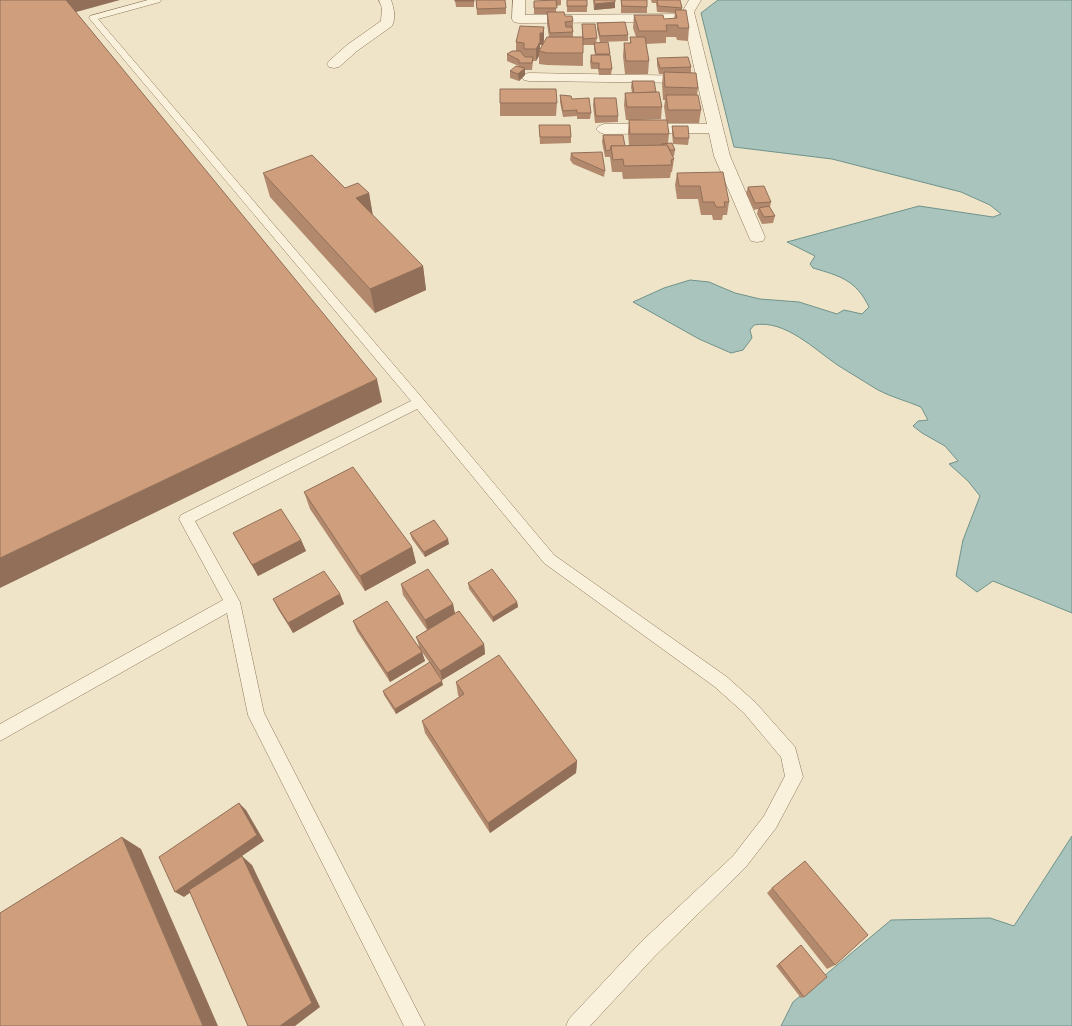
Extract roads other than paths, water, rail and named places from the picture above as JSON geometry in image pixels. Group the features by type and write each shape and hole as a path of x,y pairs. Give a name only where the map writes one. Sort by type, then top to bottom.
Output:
{"street":[{"path":"334,64 352,48 387,23 388,8 386,0"},
{"path":"519,0 519,20 689,18"},
{"path":"695,0 688,12 689,18 722,156 757,237"},
{"path":"529,77 704,79"},
{"path":"604,128 715,128"}],"lane":[{"path":"157,0 93,18 419,402 549,559 721,682 750,708 789,753 794,777 770,822 739,862 648,949 576,1026"},
{"path":"415,1026 256,715 232,602 186,519 419,402"},
{"path":"0,732 232,602"}],"water":[{"path":"718,0 1072,0 1072,613 993,581 977,592 956,576 963,540 980,496 968,481 949,464 958,461 945,446 913,426 918,421 928,420 921,407 878,390 839,366 810,344 788,331 766,324 754,325 750,330 752,338 743,350 731,353 699,339 633,302 664,288 690,280 709,282 735,293 760,299 799,302 837,314 844,310 862,314 869,307 859,291 853,285 839,277 813,268 810,264 815,256 787,242 919,206 993,217 1001,214 990,205 961,192 832,159 734,147 701,13"},
{"path":"1072,836 1072,1026 781,1026 793,1002 891,920 990,918 1014,926"}]}
